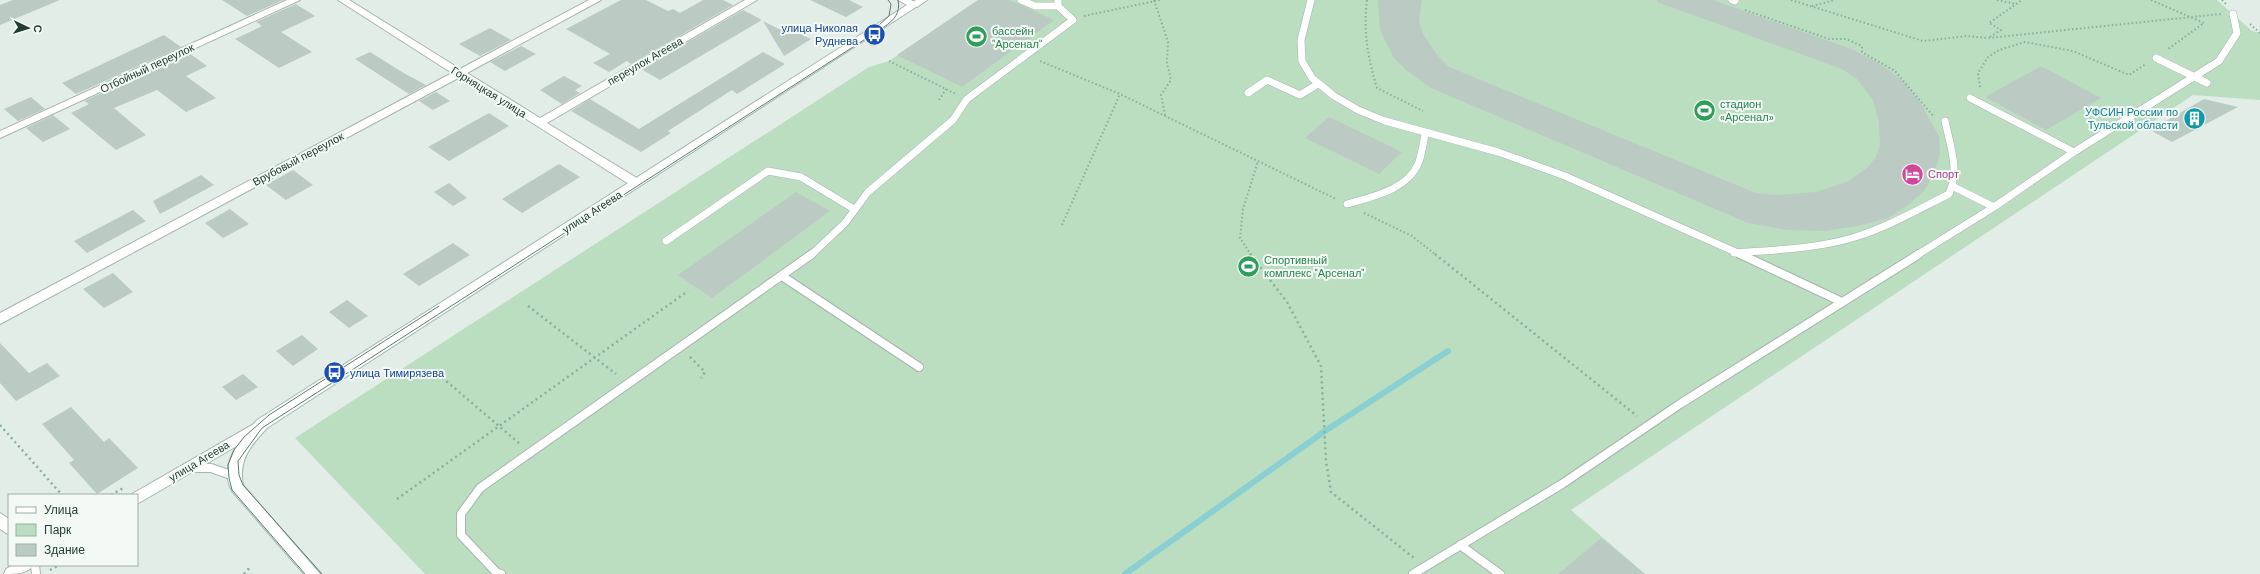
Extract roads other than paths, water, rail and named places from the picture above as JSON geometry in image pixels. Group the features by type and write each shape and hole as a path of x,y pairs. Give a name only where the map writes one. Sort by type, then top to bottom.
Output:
{"street":[{"name":"Отбойный переулок","path":"0,136 294,0"},
{"name":"Горняцкая улица","path":"343,0 636,183"},
{"name":"Врубовый переулок","path":"0,319 596,0"},
{"name":"переулок Агеева","path":"539,123 752,0"},
{"path":"903,0 918,3"},
{"name":"улица Агеева","path":"138,497 262,424 918,3"},
{"name":"улица Агеева","path":"235,481 234,463 244,444 262,424"},
{"path":"235,481 314,574"},
{"path":"0,519 8,528"},
{"path":"11,574 24,566"}],"lane":[{"path":"501,574 498,573 461,535 461,514 480,488 630,385 807,259 845,223 868,192 953,120 967,99 1027,56 1073,20 1058,3 1035,6 1021,0"},
{"path":"1311,0 1303,25 1299,52 1310,77 1333,95 1371,115 1425,134 1482,147 1523,160 1697,233 1733,253 1842,302"},
{"path":"1413,574 1562,484 1842,302 1994,208 2074,152 2219,61 2237,33 2232,14"},
{"path":"2156,58 2207,83"},
{"path":"1248,93 1266,80 1300,94 1318,84"},
{"path":"1970,98 2074,152"},
{"path":"1733,253 1807,247 1850,238 1878,229 1949,194 1954,187 1954,175 1945,121"},
{"path":"1347,204 1374,196 1405,181 1418,166 1425,134"},
{"path":"666,241 768,171 801,177 854,209"},
{"path":"1954,187 1994,208"},
{"path":"782,276 919,367"},
{"path":"187,469 211,468 235,481"},
{"path":"1460,546 1500,574"}],"waterway":[{"path":"1125,574 1325,431 1448,351"}],"tram line":[{"path":"879,25 889,16 891,4 888,0"},
{"path":"322,574 243,485 239,475 238,461 262,428 884,27 896,16 899,5 898,0"},
{"path":"305,574 232,490 228,465 234,450 244,437 269,415 439,306"}],"place":[{"name":"улица Николая Руднева","path":"874,34"},
{"name":"бассейн \"Арсенал\"","path":"977,37"},
{"name":"стадион «Арсенал»","path":"1704,110"},
{"name":"УФСИН России по Тульской области","path":"2194,118"},
{"name":"Спорт","path":"1912,174"},
{"name":"Спортивный комплекс \"Арсенал\"","path":"1249,266"},
{"name":"улица Тимирязева","path":"334,373"}]}
